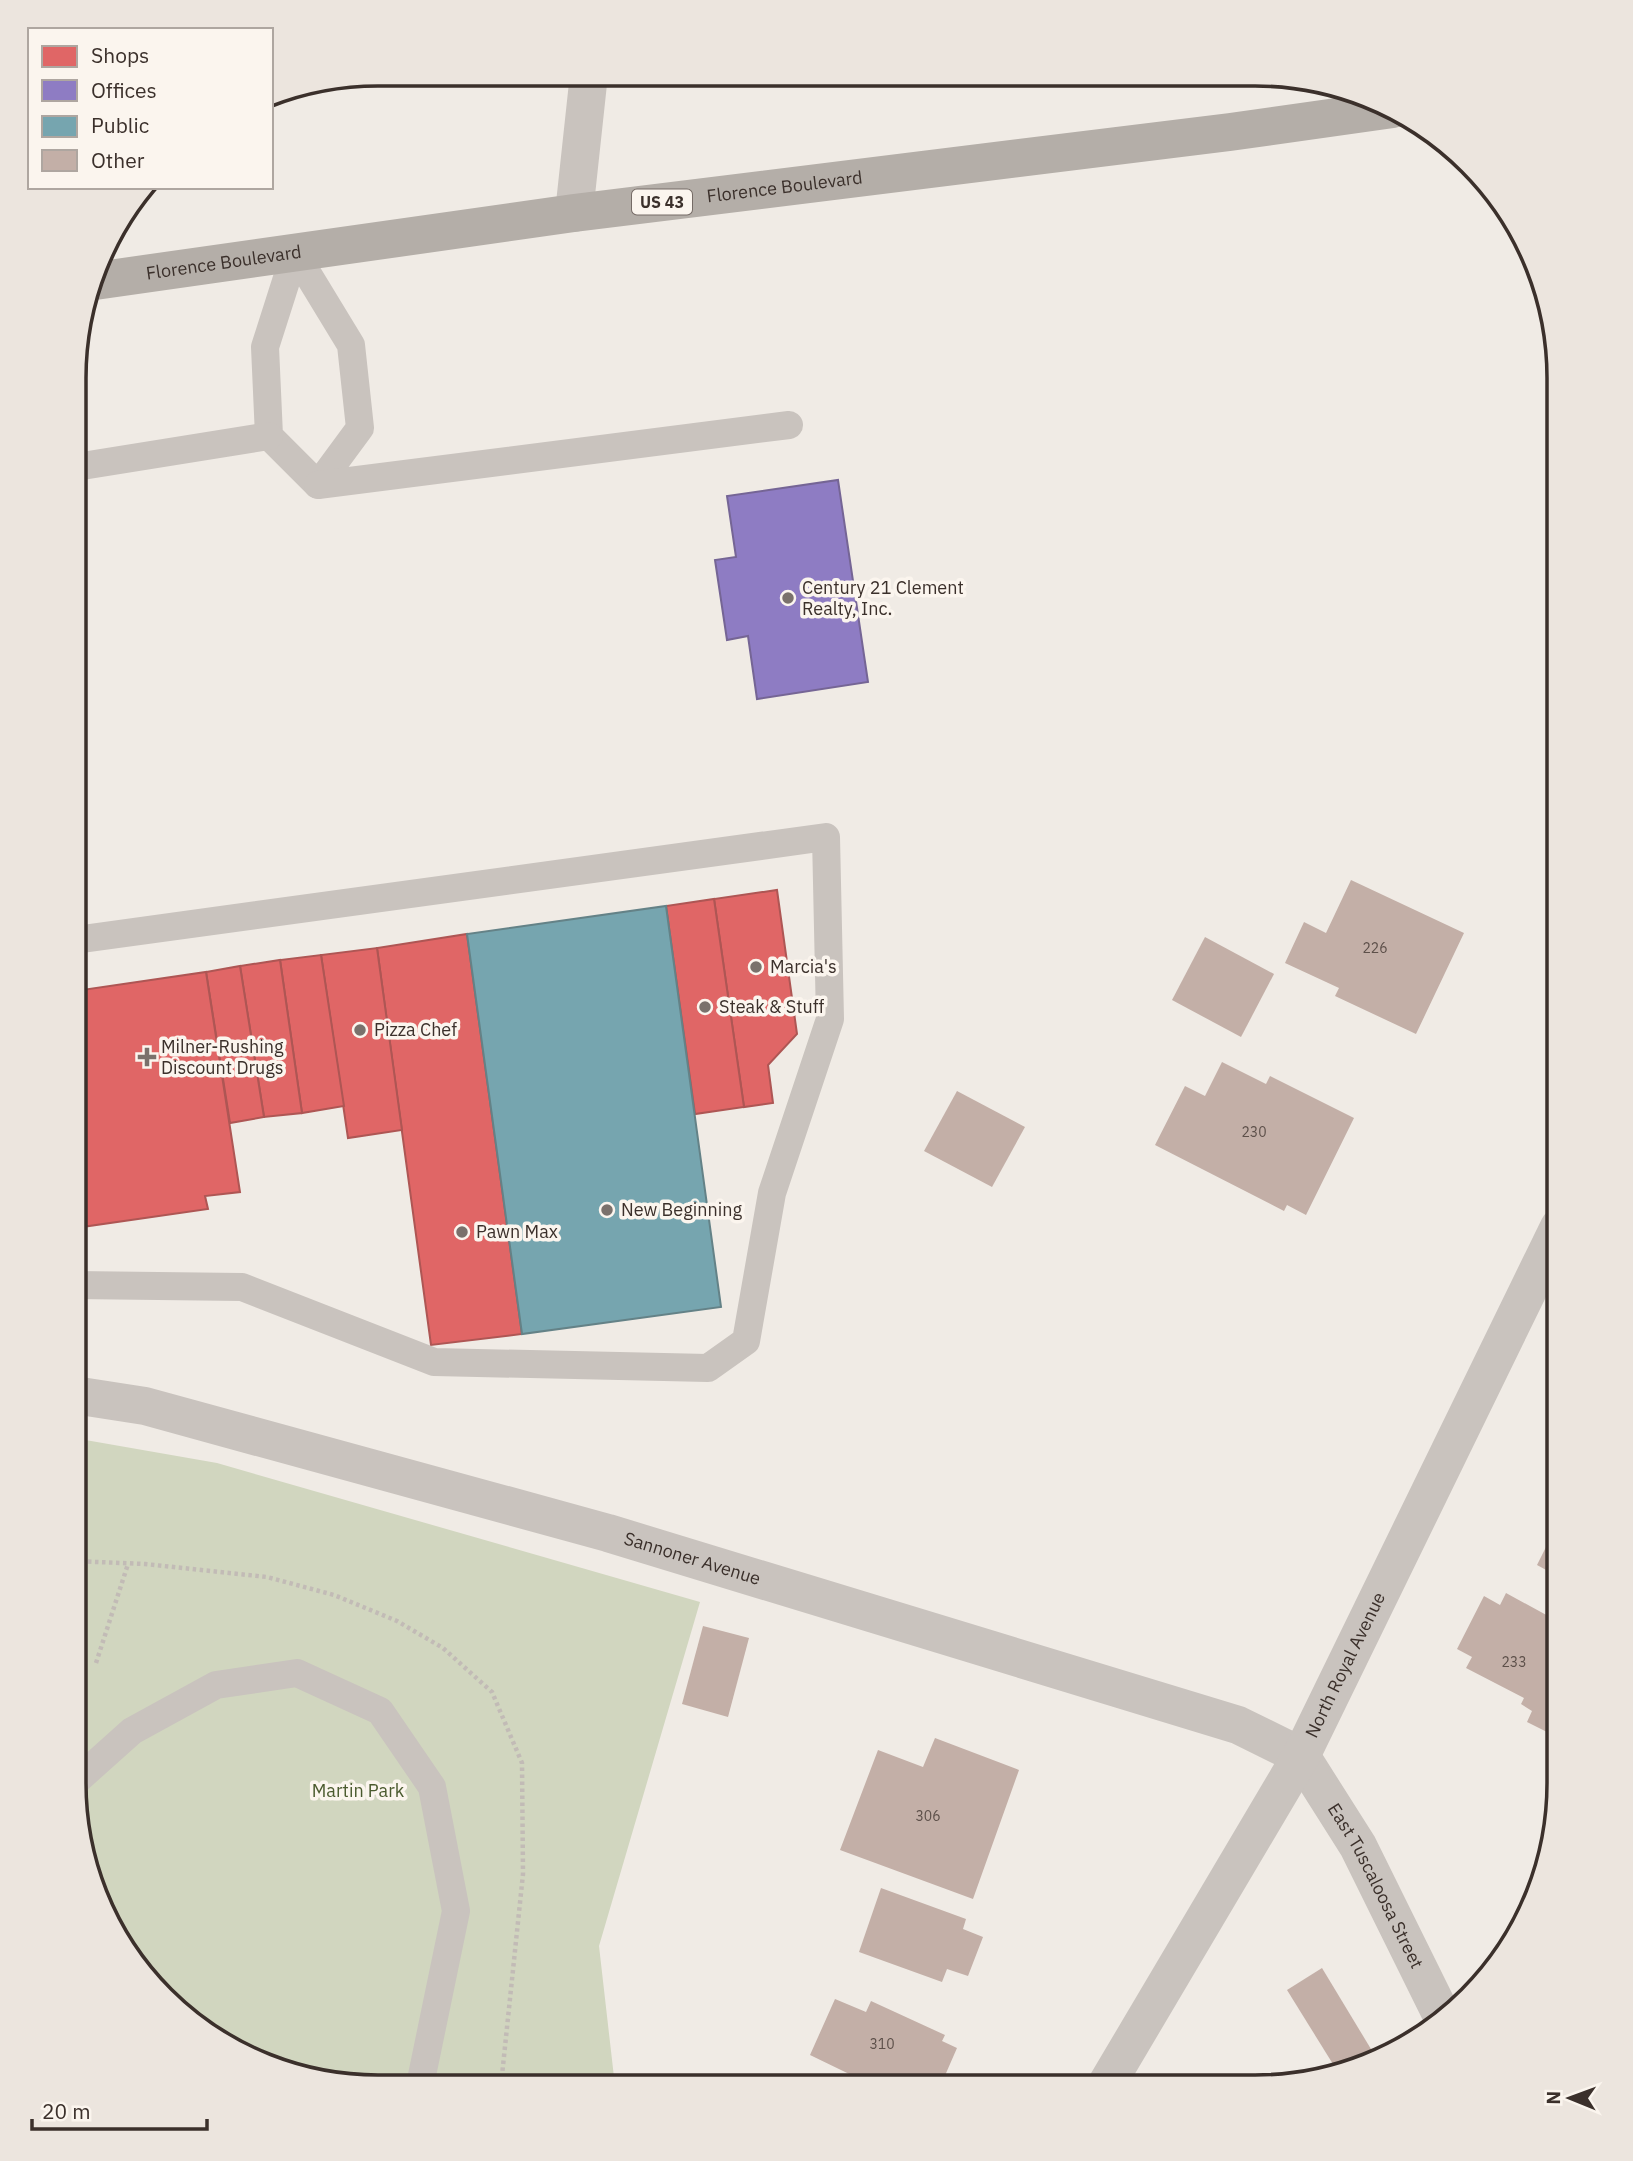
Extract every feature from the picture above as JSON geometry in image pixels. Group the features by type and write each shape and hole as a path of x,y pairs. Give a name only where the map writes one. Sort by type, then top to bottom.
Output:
{"highway":[{"name":"Florence Boulevard","path":"103,280 574,213 1230,132 1374,111"}],"street":[{"path":"574,213 588,86"},
{"name":"North Royal Avenue","path":"1112,2075 1301,1756 1547,1252"},
{"name":"Sannoner Avenue","path":"86,1397 145,1406 608,1533 1238,1725 1301,1756"},
{"name":"East Tuscaloosa Street","path":"1301,1756 1358,1846 1439,2010"}],"lane":[{"path":"295,253 265,347 269,436 318,485"},
{"path":"295,253 351,345 360,428 318,485"},
{"path":"318,485 789,425"},
{"path":"86,465 269,436"},
{"path":"86,938 826,837 830,1019 772,1193 746,1341 708,1368 434,1362 243,1287 86,1285"},
{"path":"86,1772 132,1731 216,1685 297,1673 380,1711 432,1787 456,1912 422,2075"}],"path":[{"path":"96,1662 128,1564"}],"green space":[{"name":"Martin Park","path":"86,1440 217,1463 700,1602 599,1946 614,2075 359,2075 321,2070 284,2060 232,2036 200,2015 171,1990 146,1961 116,1912 101,1877 88,1821"}],"building: Shops":[{"name":"Marcia's","path":"777,890 797,1034 768,1065 773,1103 744,1107 714,899"},
{"name":"Steak & Stuff","path":"714,899 744,1107 695,1114 666,906"},
{"name":"Pawn Max","path":"467,934 522,1334 431,1345 377,948"},
{"name":"Pizza Chef","path":"377,948 402,1130 348,1138 321,955"},
{"path":"321,955 344,1106 302,1113 280,960"},
{"path":"280,960 302,1113 264,1117 240,966"},
{"path":"240,966 264,1117 230,1123 206,972"},
{"name":"Milner-Rushing Discount Drugs","path":"206,972 240,1192 205,1196 208,1209 86,1226 86,989"}],"building: Offices":[{"name":"Century 21 Clement Realty, Inc.","path":"838,480 868,682 757,699 748,636 727,640 715,560 736,557 727,496"}],"building: Public":[{"name":"New Beginning","path":"666,906 721,1307 522,1334 467,934"}],"building: Other":[{"path":"1351,880 1464,933 1416,1034 1335,996 1339,988 1285,963 1304,922 1326,933"},
{"path":"1205,937 1274,974 1241,1037 1172,1000"},
{"path":"1222,1062 1266,1084 1270,1076 1354,1118 1306,1215 1287,1205 1284,1211 1155,1145 1185,1086 1205,1096"},
{"path":"957,1091 1025,1127 992,1187 924,1151"},
{"path":"1547,1545 1547,1570 1537,1565"},
{"path":"1506,1593 1547,1615 1547,1732 1527,1722 1532,1711 1521,1704 1524,1698 1466,1668 1472,1657 1457,1649 1484,1596 1500,1605"},
{"path":"703,1626 749,1638 728,1717 682,1704"},
{"path":"935,1738 1019,1770 973,1899 840,1850 878,1750 923,1767"},
{"path":"881,1888 966,1919 963,1929 983,1937 968,1976 947,1969 942,1982 859,1952"},
{"path":"1322,1968 1372,2051 1333,2064 1287,1990"},
{"path":"835,1999 866,2012 871,2001 945,2035 942,2041 957,2048 945,2075 851,2075 810,2055"}],"place":[{"name":"Century 21 Clement Realty, Inc.","path":"788,598"},
{"name":"Marcia's","path":"756,967"},
{"name":"Steak & Stuff","path":"705,1007"},
{"name":"Pizza Chef","path":"360,1030"},
{"name":"Milner-Rushing Discount Drugs","path":"147,1057"},
{"name":"New Beginning","path":"607,1210"},
{"name":"Pawn Max","path":"462,1232"}]}
